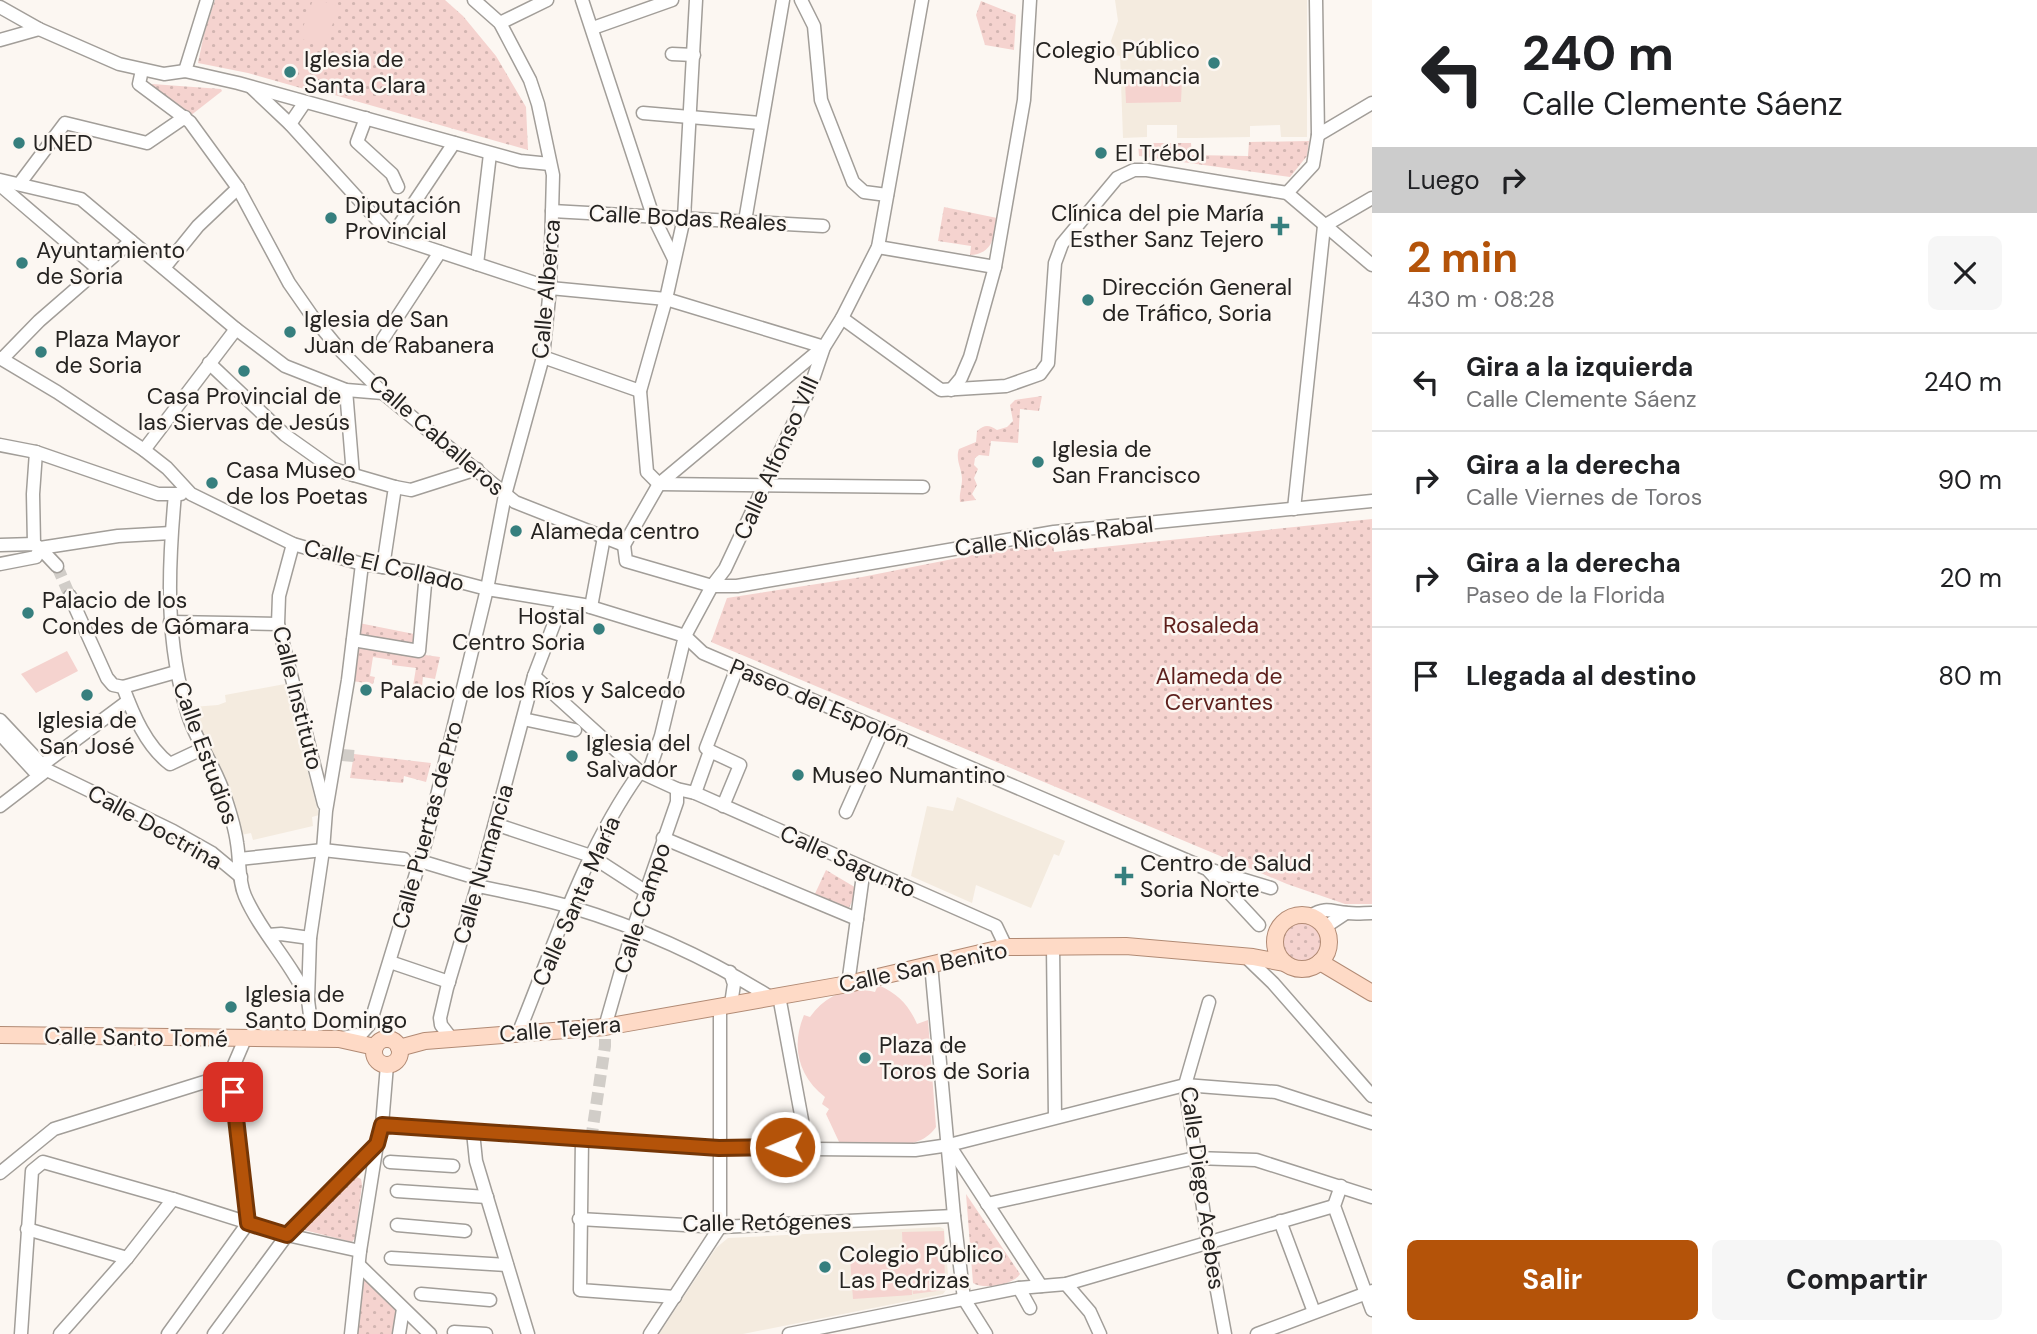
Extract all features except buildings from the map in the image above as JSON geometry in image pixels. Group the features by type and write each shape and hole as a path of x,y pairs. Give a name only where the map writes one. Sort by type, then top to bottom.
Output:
{"main road":[{"path":"1310,916 1325,928 1328,947 1320,962 1306,969 1293,968 1284,963 1276,953 1276,932 1290,917 1310,916"},
{"path":"1249,957 1274,942"},
{"name":"Calle San Benito","path":"725,1005 848,984 1006,947 1126,946 1249,957 1284,963"},
{"path":"1320,962 1372,993"},
{"name":"Calle Tejera","path":"400,1048 451,1038 605,1027 725,1005"},
{"name":"Calle Santo Tomé","path":"0,1028 22,1036"},
{"name":"Calle Santo Tomé","path":"0,1035 313,1038 339,1039 375,1047"},
{"path":"390,1039 400,1048 397,1061 387,1065 377,1060 375,1047 381,1041 390,1039"}],"street":[{"path":"185,71 207,0"},
{"path":"474,0 500,23 547,0"},
{"path":"582,0 653,216 674,259"},
{"path":"593,28 671,0"},
{"path":"696,0 684,218 666,299 640,391 647,472 660,484 923,487"},
{"path":"745,221 783,0"},
{"path":"801,0 814,26 821,100 853,182 864,192 887,195"},
{"path":"510,499 624,545 660,484 824,347 878,247 922,0"},
{"path":"951,390 961,378 970,357 995,267 1024,100 1030,0"},
{"path":"1287,193 1313,165 1318,135 1316,0"},
{"path":"3,5 39,29 96,55 142,69 164,74 185,71 491,154 550,164"},
{"name":"Calle Alberca","path":"486,589 543,357 550,289 553,175 538,104 530,80 500,23"},
{"path":"0,40 39,29"},
{"path":"673,54 694,55"},
{"name":"Calle Caballeros","path":"142,69 139,84 185,117 238,188 289,283 339,349 383,393 510,499"},
{"path":"252,88 290,124 392,236 550,289 666,299 824,347"},
{"path":"290,124 305,102"},
{"path":"1318,135 1372,103"},
{"path":"643,113 760,123"},
{"path":"20,183 65,123 147,143 185,117"},
{"path":"366,118 357,142 392,174 398,187"},
{"path":"392,236 454,143"},
{"path":"477,264 491,154"},
{"path":"842,318 937,388 951,390 1006,386 1040,374 1048,363 1055,263 1062,244 1117,178 1133,170 1287,193 1372,265"},
{"path":"0,183 20,183 81,199 236,330 285,366 346,390 383,393"},
{"path":"0,183 97,268"},
{"path":"164,268 198,226 238,188"},
{"path":"1324,226 1372,198"},
{"name":"Calle Bodas Reales","path":"552,211 823,226"},
{"path":"1294,509 1324,226"},
{"path":"1,359 97,268 131,241"},
{"path":"878,247 995,267"},
{"path":"383,339 440,252"},
{"path":"144,450 236,330"},
{"name":"Calle Alfonso VIII","path":"669,695 684,641 712,586 725,569 765,486 810,388 824,347"},
{"path":"543,357 640,391"},
{"name":"Calle El Collado","path":"1,359 57,392 144,450 167,468 191,494 293,544 362,564 426,573 486,589 587,606 684,641"},
{"path":"209,363 285,435 333,469 411,490 477,470"},
{"path":"346,390 353,475"},
{"path":"0,445 36,452 158,494 191,494"},
{"path":"0,564 36,557 33,494 36,452"},
{"path":"383,567 395,487"},
{"name":"Calle Estudios","path":"175,494 170,539 170,622 176,672 188,716 224,793 237,842 241,877"},
{"name":"Calle Nicolás Rabal","path":"624,545 626,561 712,586 737,586 1054,532 1372,501"},
{"path":"0,545 37,546 118,536 170,539"},
{"path":"587,606 604,537"},
{"name":"Calle Instituto","path":"293,544 279,596 278,624 326,811"},
{"path":"37,546 57,566"},
{"path":"313,1038 308,1000 310,938 326,811 339,755 362,564"},
{"path":"725,569 737,586"},
{"path":"353,640 419,650 426,573"},
{"name":"Calle Puertas de Pro","path":"339,1039 361,1034 370,1024 420,861 486,589"},
{"path":"70,596 107,678 113,685 123,687 176,672"},
{"name":"Calle Numancia","path":"451,1038 441,1025 440,1018 533,681 562,603"},
{"path":"170,622 278,624"},
{"name":"Paseo del Espolón","path":"684,641 737,668 1207,869 1271,888"},
{"path":"723,806 740,765 706,748 737,668"},
{"name":"Calle Sagunto","path":"533,681 644,773 996,926 1006,947"},
{"path":"123,687 158,755 170,764 202,749"},
{"name":"Calle Santa María","path":"518,1034 591,856 625,793 644,773 661,736 669,695"},
{"path":"0,806 44,767 128,701"},
{"path":"523,719 575,730"},
{"name":"Calle Doctrina","path":"0,720 44,767 212,853 241,877 244,894 301,983 308,1000"},
{"path":"846,812 883,729"},
{"name":"Calle Doctrina","path":"0,734 34,771 44,767"},
{"path":"695,793 710,751"},
{"name":"Calle Campo","path":"605,1027 645,891 677,802 677,789"},
{"path":"495,824 591,856 645,891"},
{"path":"663,838 857,919"},
{"path":"239,859 323,850 404,859"},
{"path":"420,861 479,882 570,906 633,929 730,972 775,997 807,1147"},
{"path":"848,984 864,868"},
{"name":"Paseo del Espolón","path":"1207,869 1259,925"},
{"path":"1310,916 1330,909 1346,913 1372,913"},
{"path":"1325,928 1346,913"},
{"path":"268,935 310,938"},
{"path":"1053,946 1055,1117"},
{"path":"1249,957 1372,1096"},
{"path":"390,962 450,979"},
{"path":"931,964 964,1299 986,1334"},
{"path":"650,1334 720,1227 719,1148 725,1005 734,985 730,972"},
{"name":"Calle Diego Acebes","path":"1209,1002 1185,1085 1208,1242 1226,1334"},
{"path":"0,1173 54,1129 230,1074 245,1039"},
{"path":"351,1334 360,1251 382,1125 387,1065"},
{"path":"382,1125 719,1148 915,1150 948,1145 1185,1085 1276,1092 1372,1123"},
{"path":"168,1334 248,1223 233,1092"},
{"path":"473,1132 476,1161 528,1334"},
{"path":"582,1139 580,1290 675,1297"},
{"path":"214,1334 287,1235 377,1144"},
{"path":"948,1145 1041,1286"},
{"path":"987,1204 1195,1158 1256,1160 1372,1197"},
{"path":"21,1334 32,1171 43,1162 287,1235 360,1251"},
{"path":"390,1162 453,1166"},
{"path":"952,1191 964,1184 974,1184"},
{"path":"1341,1186 1334,1206 1369,1292 1372,1310"},
{"path":"397,1191 487,1197"},
{"path":"60,1334 127,1258 173,1199"},
{"path":"789,1334 816,1331 1019,1288 1066,1284 1334,1206"},
{"name":"Calle Retógenes","path":"579,1219 720,1227 954,1216"},
{"path":"1280,1221 1314,1312"},
{"path":"397,1225 465,1231"},
{"path":"27,1229 127,1258"},
{"path":"391,1258 507,1265"},
{"path":"359,1266 430,1334"},
{"path":"1066,1284 1090,1312 1100,1334"},
{"path":"1019,1288 1030,1308"},
{"path":"1257,1334 1369,1292"},
{"path":"421,1294 490,1300"},
{"path":"399,1334 403,1309"},
{"path":"454,1332 486,1334"}],"shaded area":[{"name":"Colegio Público Numancia","path":"1115,0 1307,0 1307,137 1281,137 1280,125 1250,126 1250,137 1177,138 1177,125 1147,125 1147,137 1123,138 1120,56 1115,55 1111,41 1118,21"},
{"path":"285,684 319,815 312,817 313,826 253,840 251,833 241,835 227,788 192,707 218,705 226,702 225,695"},
{"path":"957,797 1065,841 1059,856 1054,854 1031,908 976,885 972,903 911,876 927,806 953,811"},
{"name":"Colegio Público Las Pedrizas","path":"940,1227 944,1229 949,1286 943,1294 743,1334 659,1334 716,1248 728,1238"}],"green space":[{"path":"215,0 445,0 463,16 496,56 526,107 528,150 324,92 322,94 248,73 198,63"},
{"path":"313,0 339,7 324,47 299,38"},
{"path":"981,1 1016,15 1014,50 985,45 976,15"},
{"path":"1182,79 1181,102 1126,103 1125,80"},
{"path":"152,84 222,91 190,116 150,86"},
{"path":"1309,141 1307,156 1290,177 1139,156 1138,143 1191,143 1192,155 1248,156 1249,142"},
{"path":"944,207 997,218 988,248 970,255 971,246 938,241"},
{"path":"1042,396 1039,411 1020,409 1018,443 991,441 989,456 979,455 975,458 974,465 978,469 974,478 977,485 972,494 976,500 960,502 962,479 959,449 976,442 977,431 982,427 989,426 997,430 1007,427 1013,421 1010,405 1015,400"},
{"name":"Alameda de Cervantes","path":"1372,519 1372,904 1345,904 1287,884 711,642 727,598 862,577 998,550 1053,543 1054,552"},
{"path":"359,623 424,636 425,655 440,657 435,679 423,677 422,687 413,686 416,668 392,665 392,660 373,657 370,676 375,677 373,684 352,681"},
{"path":"67,651 78,671 36,693 21,674"},
{"path":"354,754 431,763 426,782 404,776 403,783 350,778"},
{"path":"826,870 858,889 847,912 813,898"},
{"path":"1302,922 1316,928 1322,942 1316,956 1302,962 1288,956 1282,942 1288,928"},
{"name":"Plaza de Toros de Soria","path":"878,985 902,1000 917,1024 928,1020 936,1127 928,1136 905,1145 840,1144 826,1114 829,1109 822,1104 825,1097 808,1080 803,1070 798,1049 800,1027 804,1015 810,1017 831,997 847,991 875,992"},
{"path":"355,1176 361,1179 362,1185 355,1238 352,1242 304,1230 347,1181"},
{"path":"966,1194 1020,1274 1005,1284 991,1286 973,1283"},
{"path":"944,1231 945,1290 913,1294 913,1285 912,1295 853,1299 850,1258 903,1256 902,1232"},
{"path":"360,1266 397,1307 393,1334 351,1334"}],"tunnel":[{"path":"57,566 70,596"},
{"path":"342,755 354,756"},
{"path":"591,1140 605,1046 605,1027"}],"place":[{"name":"Colegio Público Numancia","path":"1214,63"},
{"name":"Iglesia de Santa Clara","path":"290,72"},
{"name":"UNED","path":"19,143"},
{"name":"El Trébol","path":"1101,153"},
{"name":"Diputación Provincial","path":"331,218"},
{"name":"Clínica del pie María Esther Sanz Tejero","path":"1280,226"},
{"name":"Ayuntamiento de Soria","path":"22,263"},
{"name":"Dirección General de Tráfico, Soria","path":"1088,300"},
{"name":"Iglesia de San Juan de Rabanera","path":"290,332"},
{"name":"Plaza Mayor de Soria","path":"41,352"},
{"name":"Casa Provincial de las Siervas de Jesús","path":"244,371"},
{"name":"Iglesia de San Francisco","path":"1038,462"},
{"name":"Casa Museo de los Poetas","path":"212,483"},
{"name":"Alameda centro","path":"516,531"},
{"name":"Palacio de los Condes de Gómara","path":"28,613"},
{"name":"Hostal Centro Soria","path":"599,629"},
{"name":"Palacio de los Ríos y Salcedo","path":"366,690"},
{"name":"Iglesia de San José","path":"87,695"},
{"name":"Iglesia del Salvador","path":"572,756"},
{"name":"Museo Numantino","path":"798,775"},
{"name":"Centro de Salud Soria Norte","path":"1124,876"},
{"name":"Iglesia de Santo Domingo","path":"231,1007"},
{"name":"Plaza de Toros de Soria","path":"865,1058"},
{"name":"Colegio Público Las Pedrizas","path":"825,1267"}],"route":[{"path":"233,1092 248,1223 287,1235 377,1144 382,1125 719,1148 785,1147"}],"park label":[{"name":"Rosaleda","path":"1211,625"}]}
